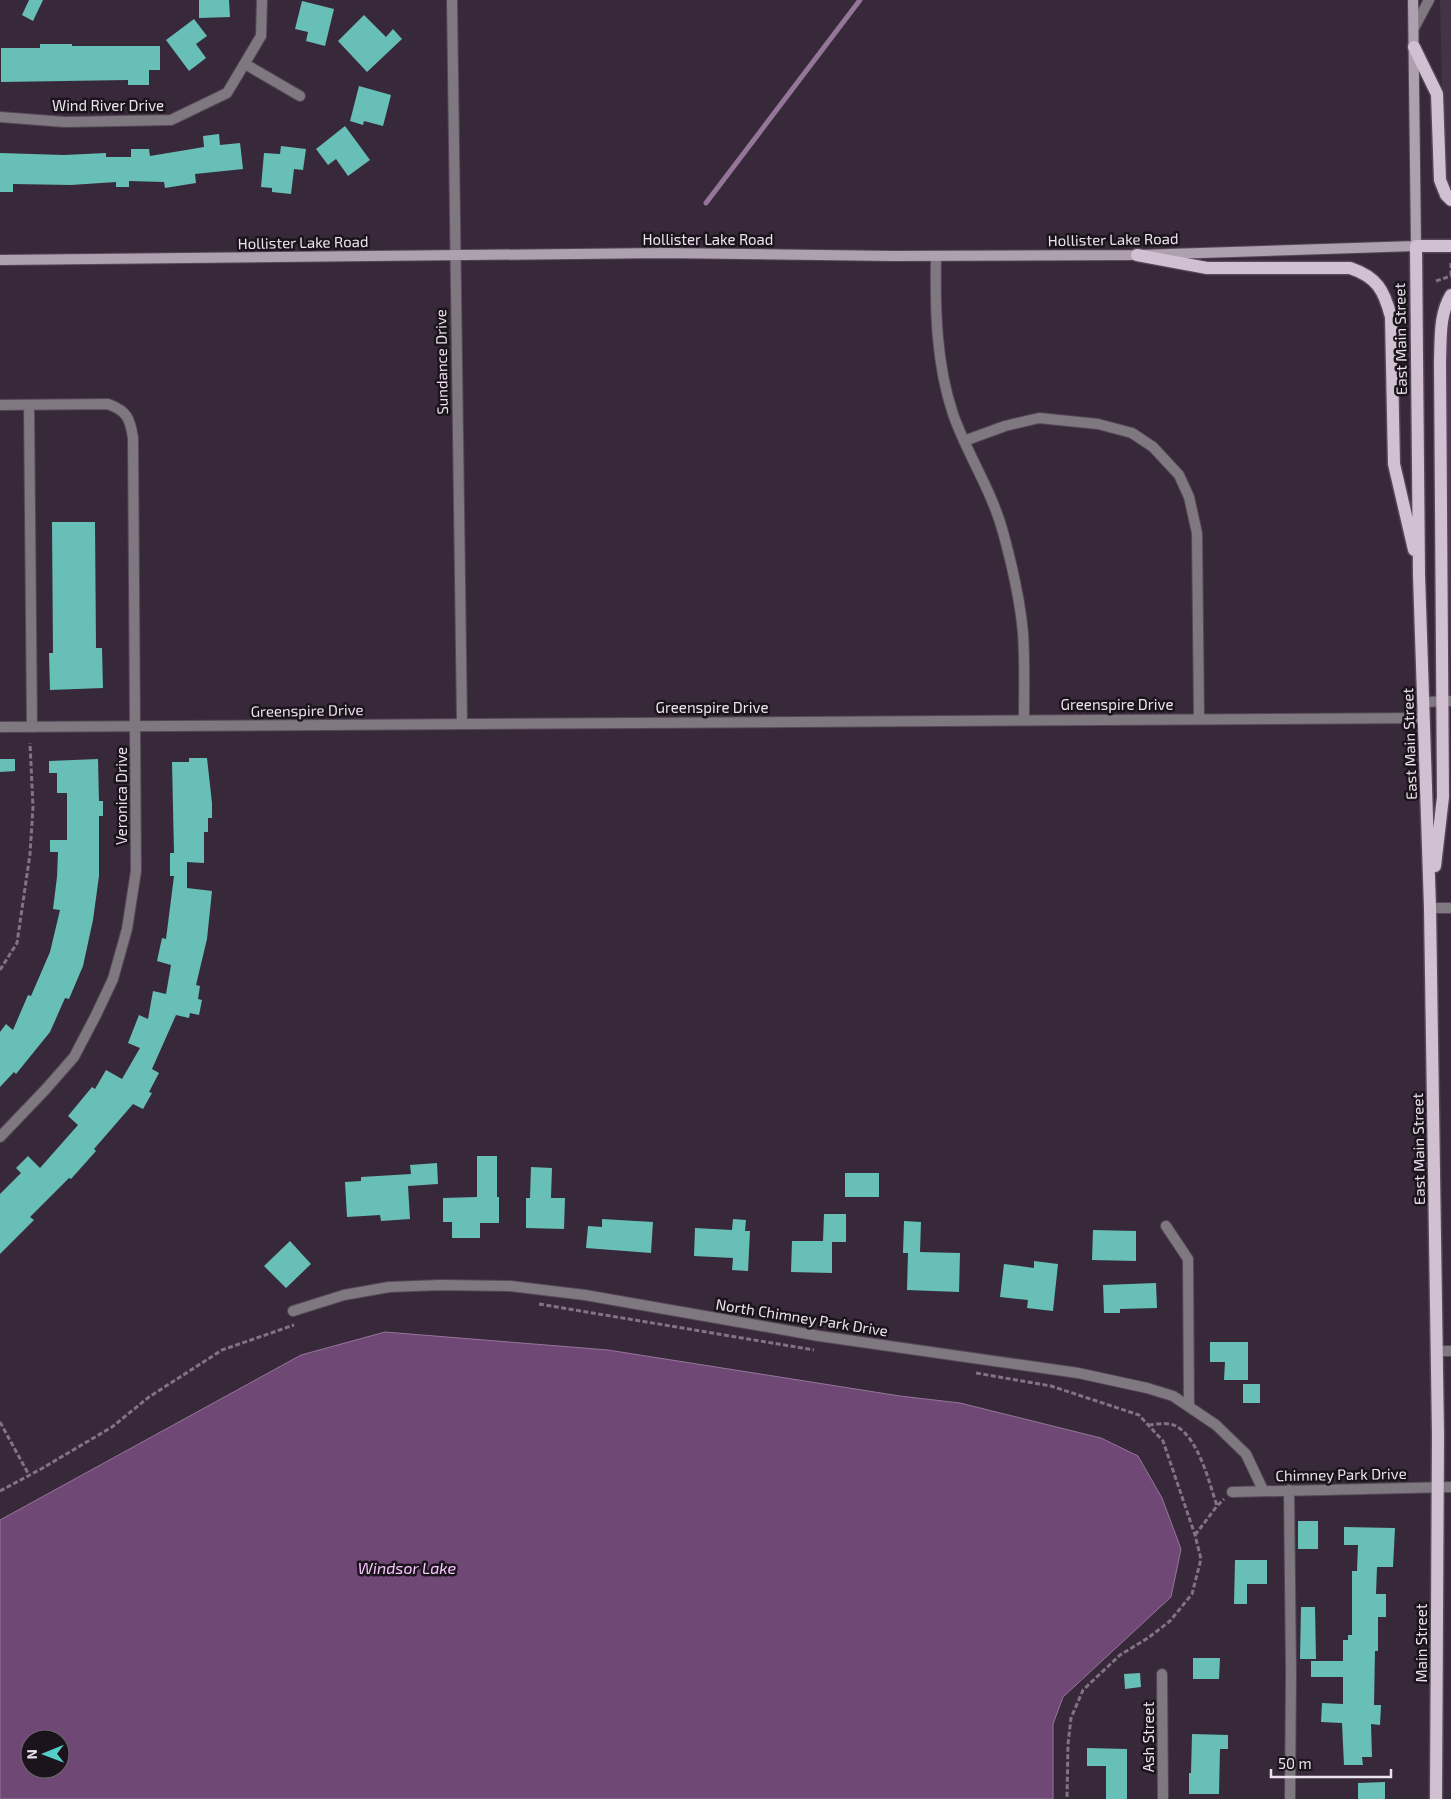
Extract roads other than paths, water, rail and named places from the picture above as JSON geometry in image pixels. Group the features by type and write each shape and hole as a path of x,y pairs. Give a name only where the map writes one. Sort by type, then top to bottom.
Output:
{"main road":[{"path":"1414,47 1437,94 1440,180 1446,195 1451,200"},
{"path":"1416,246 1451,246"},
{"name":"East Main Street","path":"1416,246 1419,575 1430,908 1437,1351 1445,1487"},
{"path":"1137,255 1208,268 1350,268 1362,272 1372,279 1386,299 1391,317 1394,464 1419,575"},
{"path":"1430,908 1443,797 1447,701 1440,361 1442,319 1445,306 1451,295"},
{"name":"Main Street","path":"1436,1799 1445,1487"}],"street":[{"name":"Wind River Drive","path":"0,117 65,122 171,120 227,93 261,36 262,0"},
{"name":"Sundance Drive","path":"452,0 462,723"},
{"name":"East Main Street","path":"1413,0 1416,246"},
{"path":"1414,28 1429,0"},
{"path":"244,64 300,96"},
{"name":"Hollister Lake Road","path":"0,260 664,253 894,256 1137,255 1416,246"},
{"path":"936,256 938,342 943,375 952,412 1002,530 1018,597 1023,633 1024,720"},
{"name":"Veronica Drive","path":"0,1137 45,1090 74,1056 113,980 128,929 136,871 133,438 131,425 126,415 119,408 108,404 29,405"},
{"path":"0,405 29,405 32,727"},
{"path":"964,441 1005,426 1039,418 1098,424 1132,433 1153,447 1179,475 1189,497 1198,533 1199,719"},
{"path":"1424,702 1447,701"},
{"name":"Greenspire Drive","path":"0,727 1424,718"},
{"path":"1430,908 1451,908"},
{"path":"1166,1226 1188,1259 1189,1406"},
{"name":"North Chimney Park Drive","path":"294,1311 344,1295 389,1287 441,1285 510,1286 585,1295 819,1336 1078,1373 1147,1388 1173,1396 1189,1406 1216,1425 1246,1454 1263,1490"},
{"path":"1437,1351 1451,1351"},
{"name":"Chimney Park Drive","path":"1232,1492 1445,1487"},
{"path":"1289,1490 1290,1799"},
{"name":"Ash Street","path":"1162,1674 1163,1799"}],"water":[{"name":"Windsor Lake","path":"385,1332 608,1350 900,1396 960,1403 1101,1438 1138,1456 1162,1498 1181,1549 1171,1597 1063,1697 1053,1724 1053,1799 0,1799 0,1520 301,1355"}],"waterway":[{"path":"706,203 860,0"}]}
